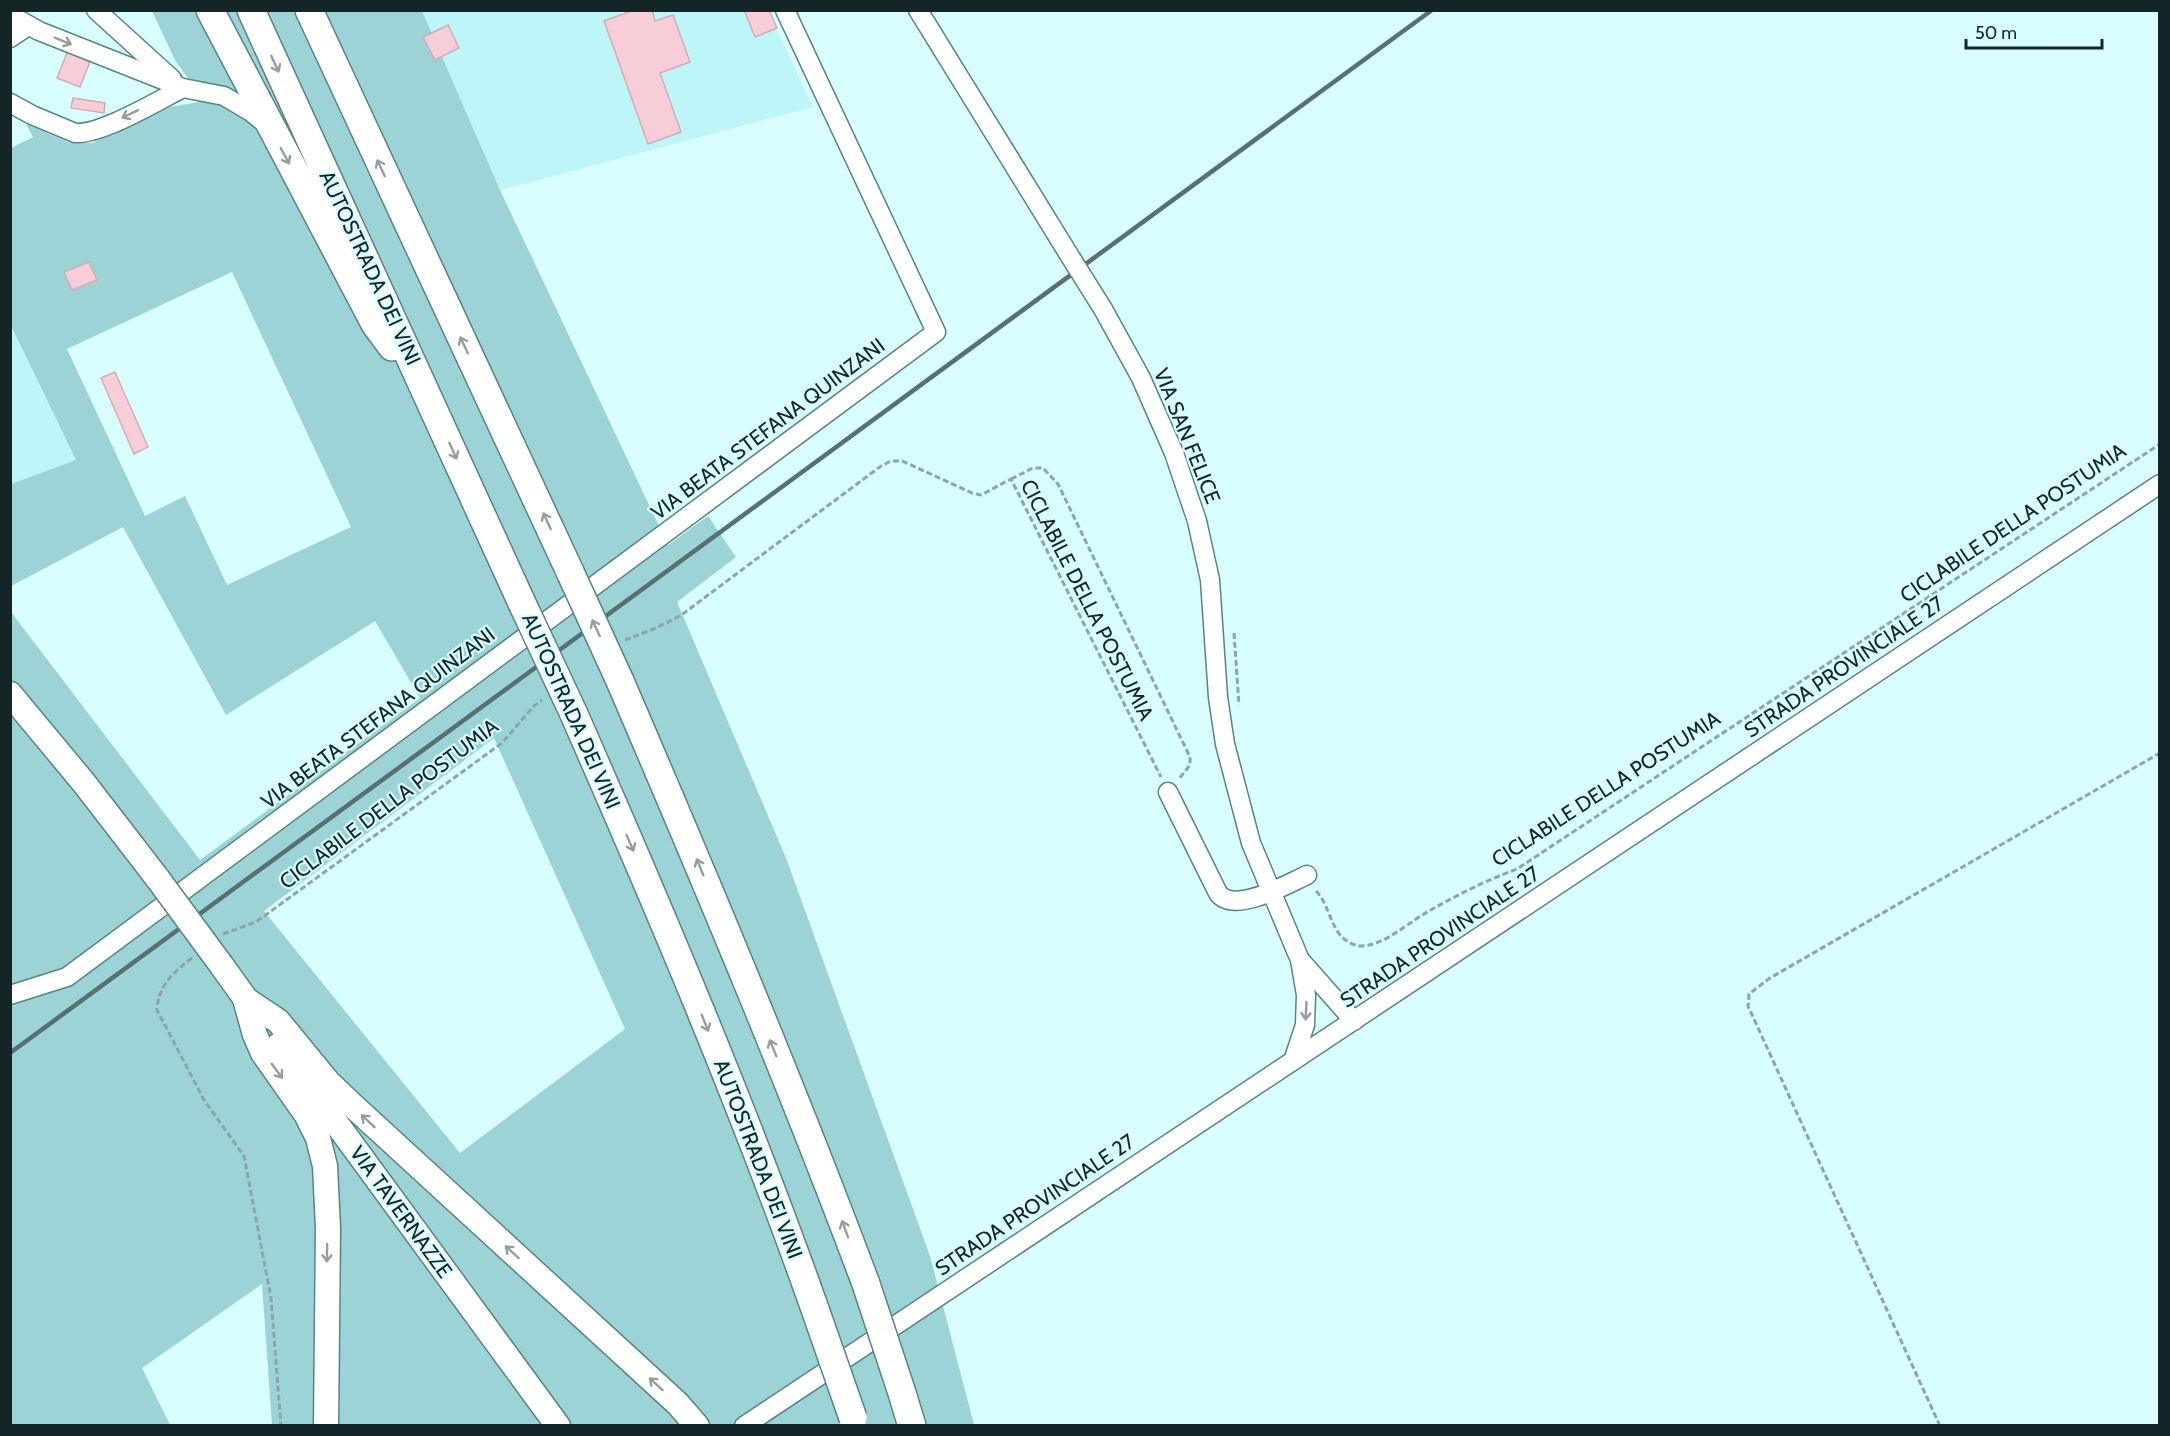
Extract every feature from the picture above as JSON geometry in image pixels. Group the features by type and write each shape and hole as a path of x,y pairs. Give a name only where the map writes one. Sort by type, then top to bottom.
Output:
{"highway":[{"path":"210,10 375,324 435,409"},
{"name":"AUTOSTRADA DEI VINI","path":"251,10 573,712 647,880 770,1182 854,1422"},
{"path":"309,10 620,681 699,864 866,1284 912,1425"},
{"path":"325,10 355,111"}],"main road":[{"name":"VIA TAVERNAZZE","path":"10,694 84,783 158,879 558,1425"},
{"path":"245,999 255,1035 263,1053 306,1114 318,1138 325,1166 326,1425"},
{"path":"245,999 278,1021 329,1083 669,1396 697,1425"}],"street":[{"path":"96,10 183,88"},
{"name":"VIA BEATA STEFANA QUINZANI","path":"10,995 67,977 936,332 785,10"},
{"name":"VIA SAN FELICE","path":"918,10 1103,309 1142,378 1174,453 1197,521 1210,580 1218,697 1225,744 1251,843 1300,960"},
{"path":"10,15 28,26 183,88 224,96 251,112 271,128"},
{"path":"10,38 28,26"},
{"path":"10,103 32,115 75,133 83,134 100,129 183,88"},
{"name":"STRADA PROVINCIALE 27","path":"744,1425 2160,484"},
{"path":"1168,792 1221,897 1235,902 1309,882"},
{"path":"1300,960 1354,1021"},
{"path":"1293,1061 1305,1025 1306,996 1300,960"}],"path":[{"name":"CICLABILE DELLA POSTUMIA","path":"1309,882 1318,892 1338,933 1346,941 1359,946 1371,945 1476,886 1517,869 2160,444"},
{"name":"CICLABILE DELLA POSTUMIA","path":"620,642 680,616 881,466 891,461 902,461 981,495 1011,479 1168,792"},
{"path":"1011,479 1033,468 1043,468 1058,484 1190,758 1187,771 1168,792"},
{"name":"CICLABILE DELLA POSTUMIA","path":"222,935 256,922 502,743 534,706 544,699"},
{"path":"1940,1425 1748,1006 1749,994 1780,972 2160,753"},
{"path":"198,953 165,982 158,1000 158,1010 204,1100 244,1156 271,1298 281,1425"}],"shaded area":[{"path":"152,11 422,11 500,190 668,545 708,516 736,557 677,602 786,858 930,1256 974,1425 272,1425 262,1284 142,1368 170,1425 11,1425 11,612 200,860 420,698 375,621 226,715 123,527 11,586 11,484 76,460 11,326 11,148 33,137 26,124 70,143 92,143 170,107 199,102 197,91 175,60","holes":["232,272 351,527 227,585 185,496 145,516 67,349","494,738 625,1029 460,1153 264,911"]},
{"path":"421,11 768,11 813,107 500,190"},
{"path":"10,326 76,460 11,484 10,484"}],"building":[{"path":"634,10 652,10 655,21 673,15 690,62 660,73 681,132 648,144 604,21"},
{"path":"744,10 769,10 777,28 755,37"},
{"path":"448,25 459,48 435,60 423,37"},
{"path":"70,45 93,54 80,87 57,78"},
{"path":"73,98 105,103 104,113 71,108"},
{"path":"89,262 97,280 72,290 64,272"},
{"path":"115,372 148,447 134,454 101,378"}],"railway":[{"path":"10,1053 1432,10"}]}
